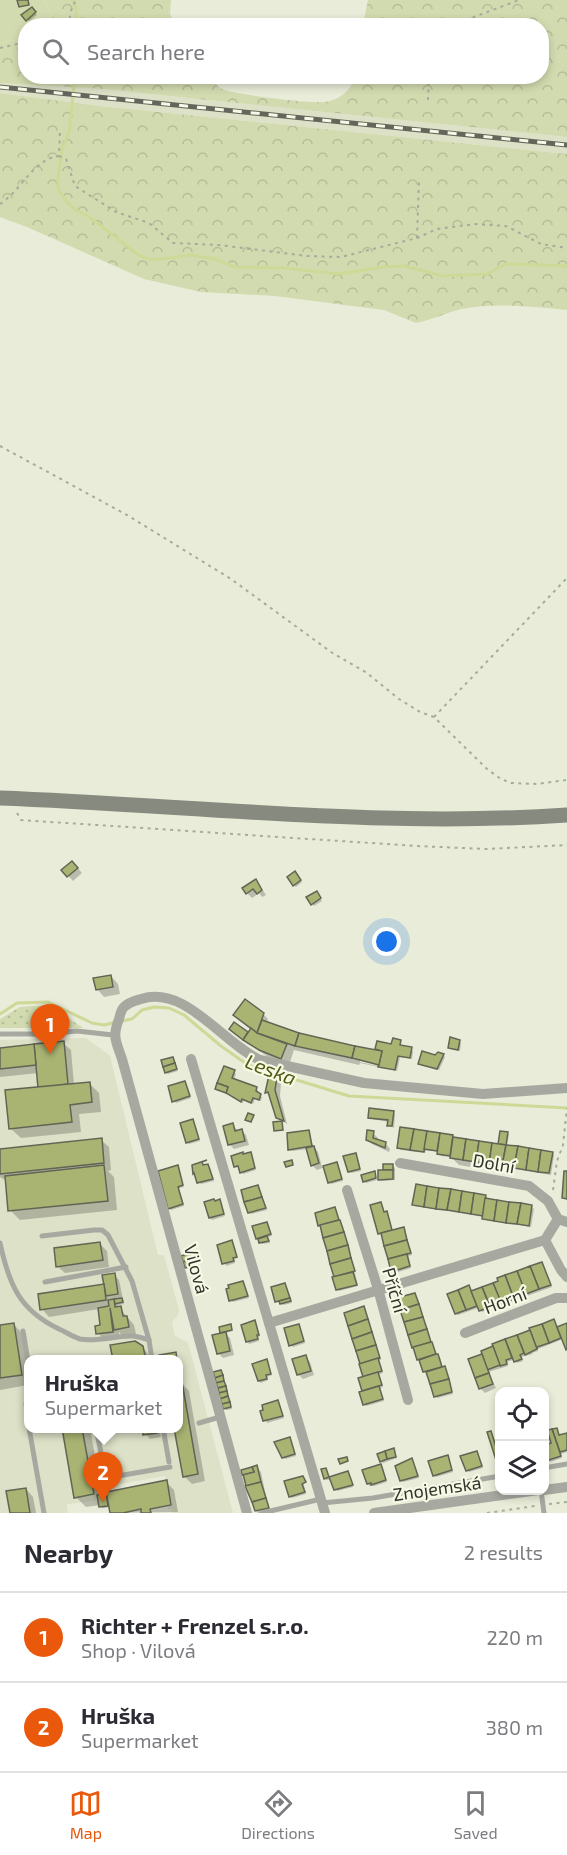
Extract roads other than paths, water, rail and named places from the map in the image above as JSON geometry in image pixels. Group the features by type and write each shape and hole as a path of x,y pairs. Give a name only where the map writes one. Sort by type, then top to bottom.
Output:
{"main road":[{"path":"0,798 279,815 512,819 567,815"}],"street":[{"path":"114,1032 122,1008 129,1002 148,996 165,997 183,1003 249,1055 260,1060 364,1083 483,1094 567,1088"},
{"name":"Vilová","path":"114,1032 247,1513"},
{"path":"191,1059 323,1505"},
{"name":"Dolní","path":"400,1163 529,1186 548,1201 562,1220"},
{"name":"Příční","path":"347,1190 378,1289 408,1400"},
{"path":"269,1323 545,1240 562,1220"},
{"name":"Horní","path":"465,1333 562,1298 567,1277 545,1240"},
{"name":"Znojemská","path":"549,1489 567,1487"},
{"name":"Znojemská","path":"381,1513 426,1509 511,1495"}],"lane":[{"path":"0,1034 114,1032"},
{"path":"42,1236 102,1230 108,1235 132,1281 151,1355"},
{"path":"0,1243 8,1277 18,1296 31,1312 43,1321 80,1339 131,1336 149,1340"},
{"path":"45,1282 126,1267"},
{"path":"23,1331 27,1355"},
{"path":"199,1423 220,1418"},
{"path":"30,1433 44,1513"},
{"path":"97,1433 106,1478 169,1465 164,1433"},
{"path":"549,1467 567,1464"},
{"path":"262,1513 373,1498 495,1477"},
{"path":"542,1495 544,1513"}],"waterway":[{"path":"73,0 77,18"},
{"path":"74,84 69,132 62,149 58,189 76,210 88,216 140,256 152,260 191,255 215,259 234,267 285,268 339,274 404,266 443,276 487,274 505,264 567,266"},
{"name":"Leska","path":"0,1014 17,1003 48,1002 92,1023 104,1025 116,1022"},
{"name":"Leska","path":"122,1021 132,1019 142,1010 154,1007 169,1008 184,1015 248,1065 349,1096 567,1108"}],"railway":[{"path":"0,87 567,145"}],"place":[{"name":"Richter + Frenzel s.r.o.","path":"50,1054"},
{"name":"Hruška","path":"103,1502"}]}
